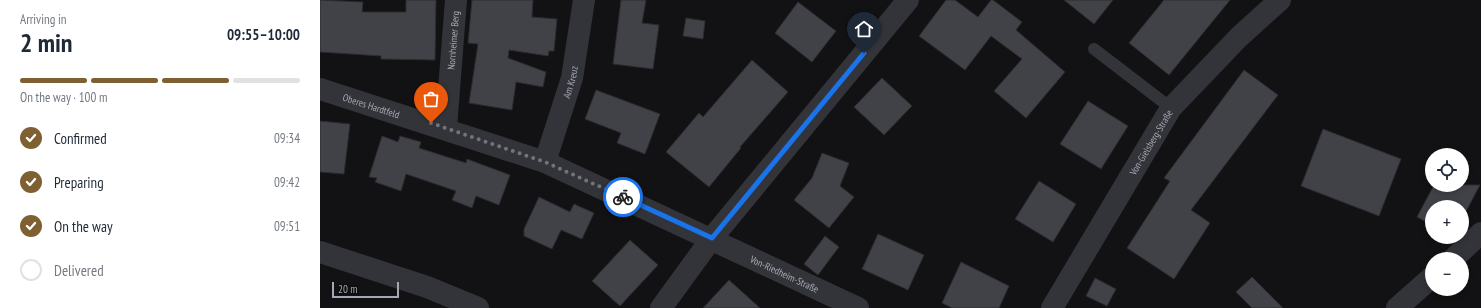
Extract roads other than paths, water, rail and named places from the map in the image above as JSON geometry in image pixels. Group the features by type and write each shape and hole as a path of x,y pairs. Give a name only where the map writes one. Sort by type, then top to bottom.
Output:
{"street":[{"name":"Nornheimer Berg","path":"446,128 456,0"},
{"name":"Am Kreuz","path":"545,162 572,78 584,0"},
{"path":"661,308 712,238 908,0"},
{"name":"Von-Gielsberg-Straße","path":"1052,308 1171,108 1239,38 1280,0"},
{"name":"Oberes Hardtfeld","path":"320,89 446,128 545,162 712,238"},
{"path":"1461,252 1481,233"},
{"name":"Von-Riedheim-Straße","path":"712,238 858,308"},
{"path":"320,252 427,287 478,308"},
{"path":"1397,308 1425,283"}],"lane":[{"path":"1094,49 1171,108"}]}
